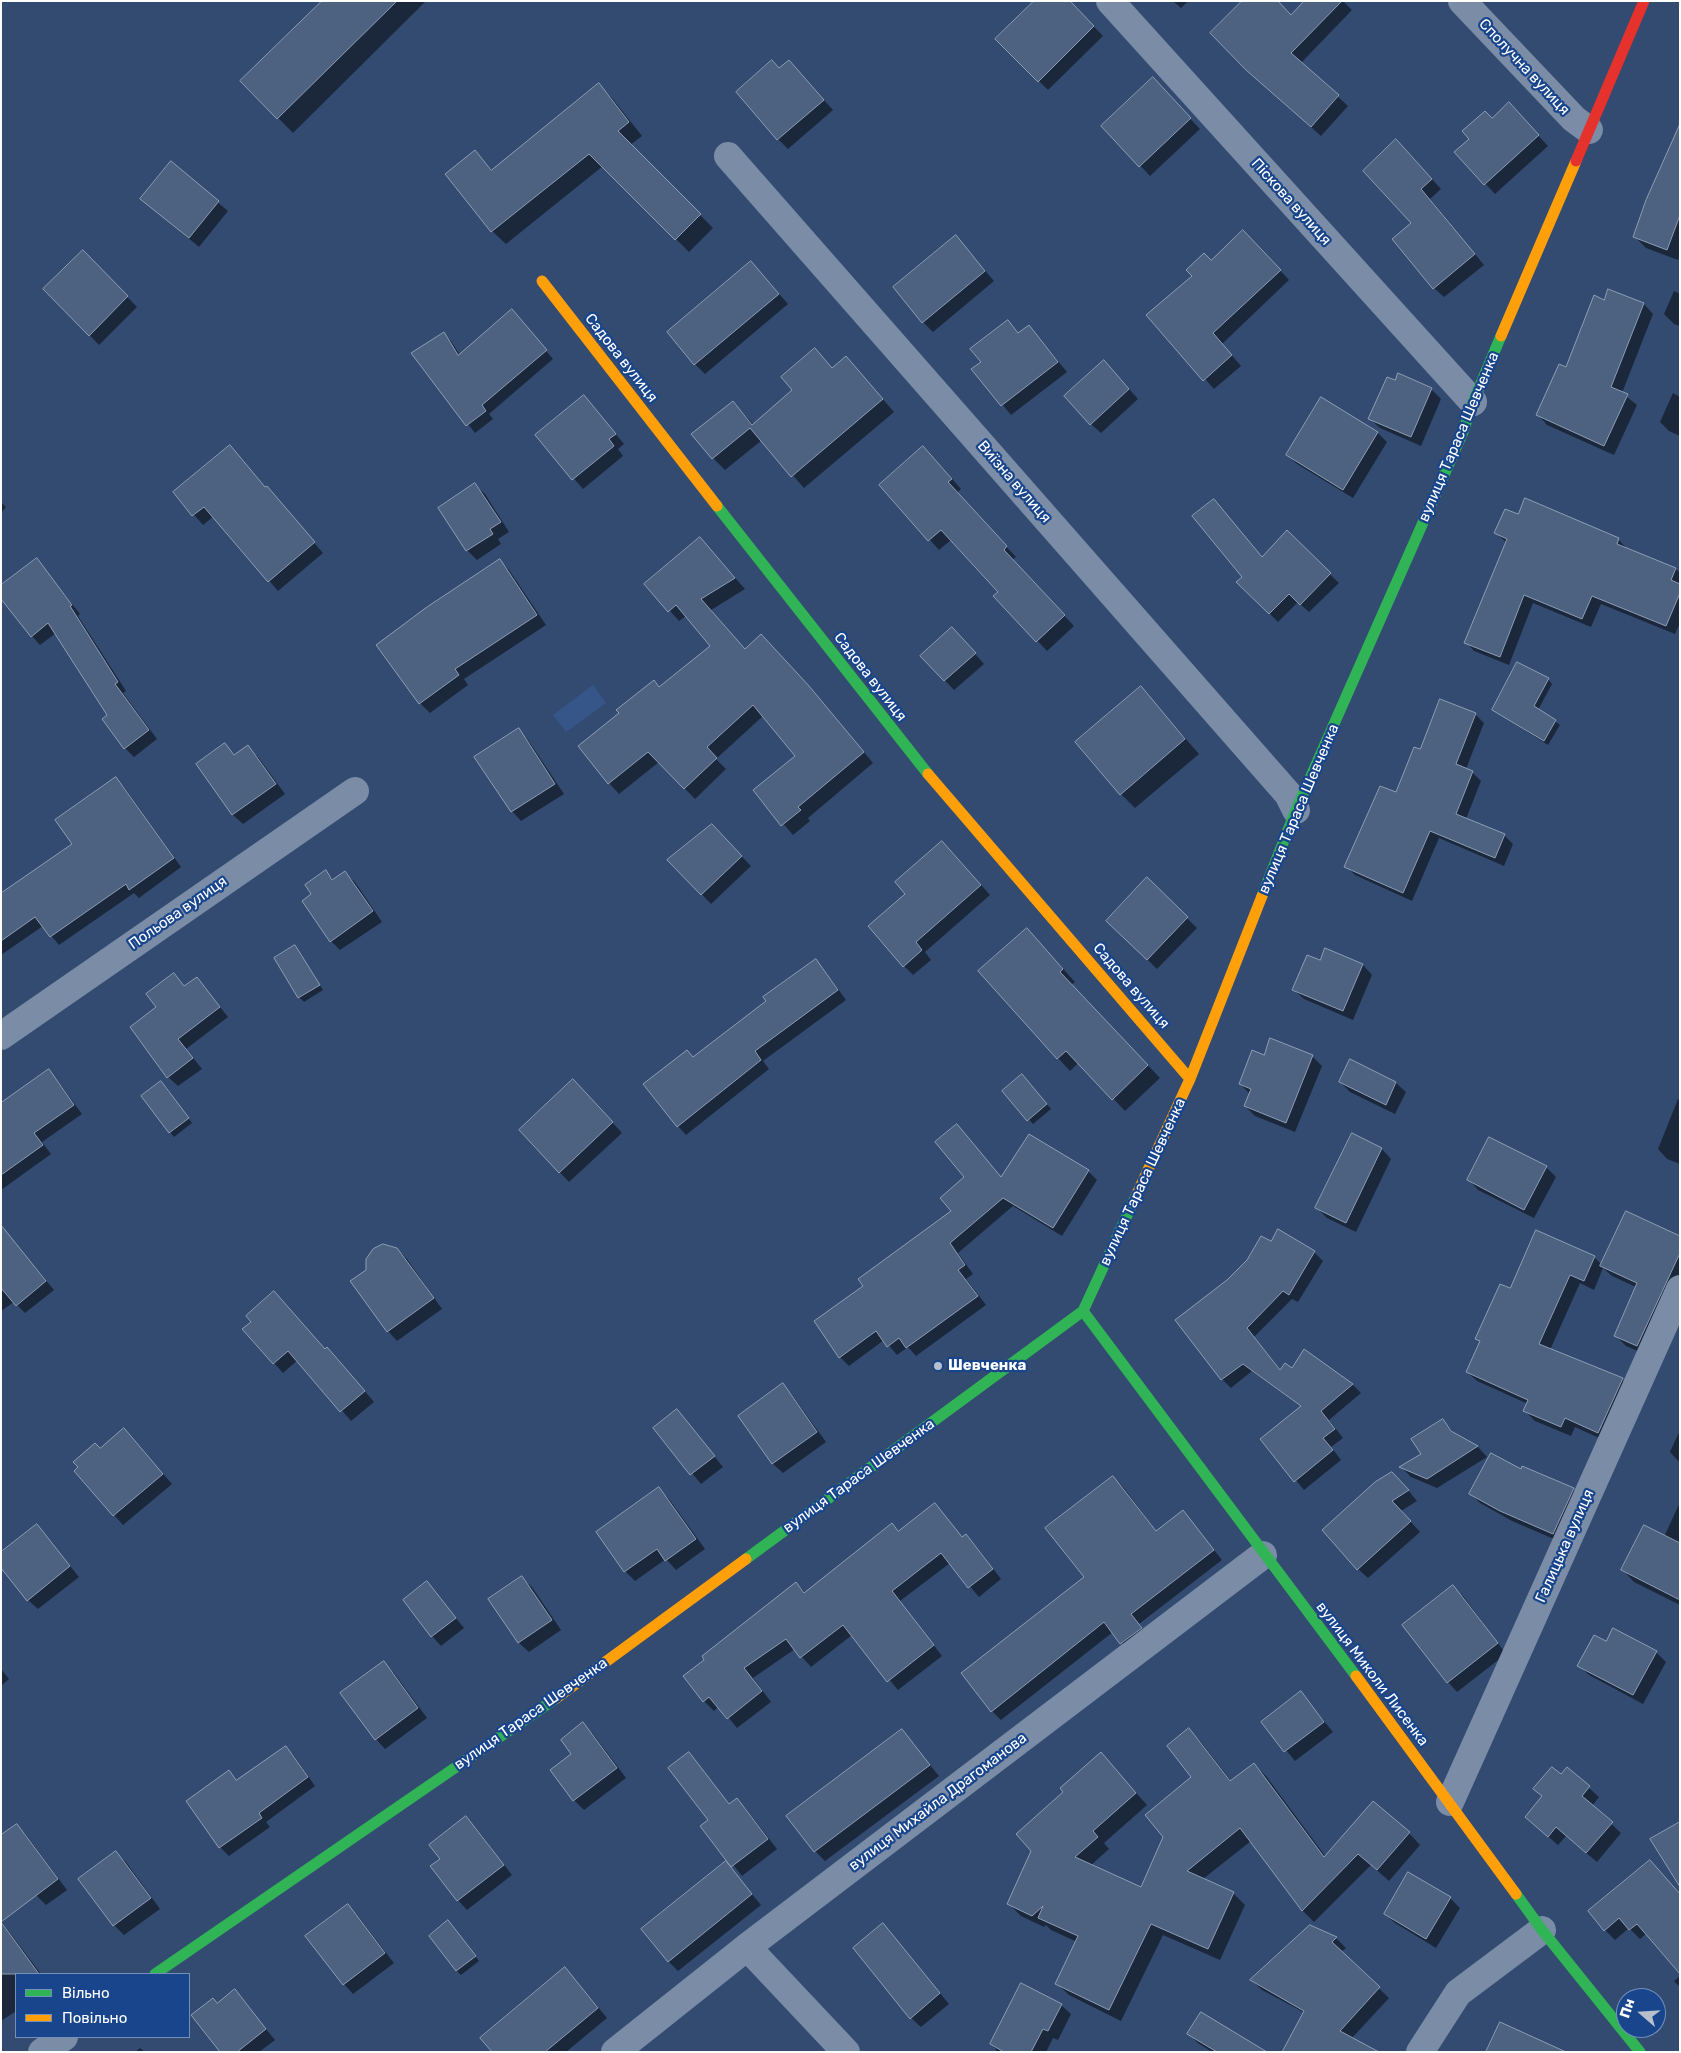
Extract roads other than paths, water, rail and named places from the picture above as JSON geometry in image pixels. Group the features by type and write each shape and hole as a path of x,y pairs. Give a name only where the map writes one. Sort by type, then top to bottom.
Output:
{"street":[{"name":"Піскова вулиця","path":"1110,1 1473,402"},
{"name":"Сполучна вулиця","path":"1462,1 1574,119 1589,130"},
{"name":"вулиця Тараса Шевченка","path":"155,1973 559,1696 1083,1311 1190,1079 1296,810 1459,441 1473,402 1644,1"},
{"name":"Виїзна вулиця","path":"728,156 1281,786 1296,810"},
{"name":"Садова вулиця","path":"542,281 909,752 1190,1079"},
{"name":"Польова вулиця","path":"1,1036 355,790"},
{"name":"Галицька вулиця","path":"1450,1802 1680,1289"},
{"name":"вулиця Миколи Лисенка","path":"1083,1311 1450,1802 1542,1930 1640,2052"},
{"name":"вулиця Михайла Драгоманова","path":"621,2049 747,1947 1264,1555"},
{"path":"1420,2052 1458,1993 1542,1930"},
{"path":"747,1947 846,2052"},
{"path":"42,2052 63,2038"}],"water":[{"path":"593,685 606,703 566,732 553,715"}],"place":[{"name":"Шевченка","path":"938,1366"}]}
